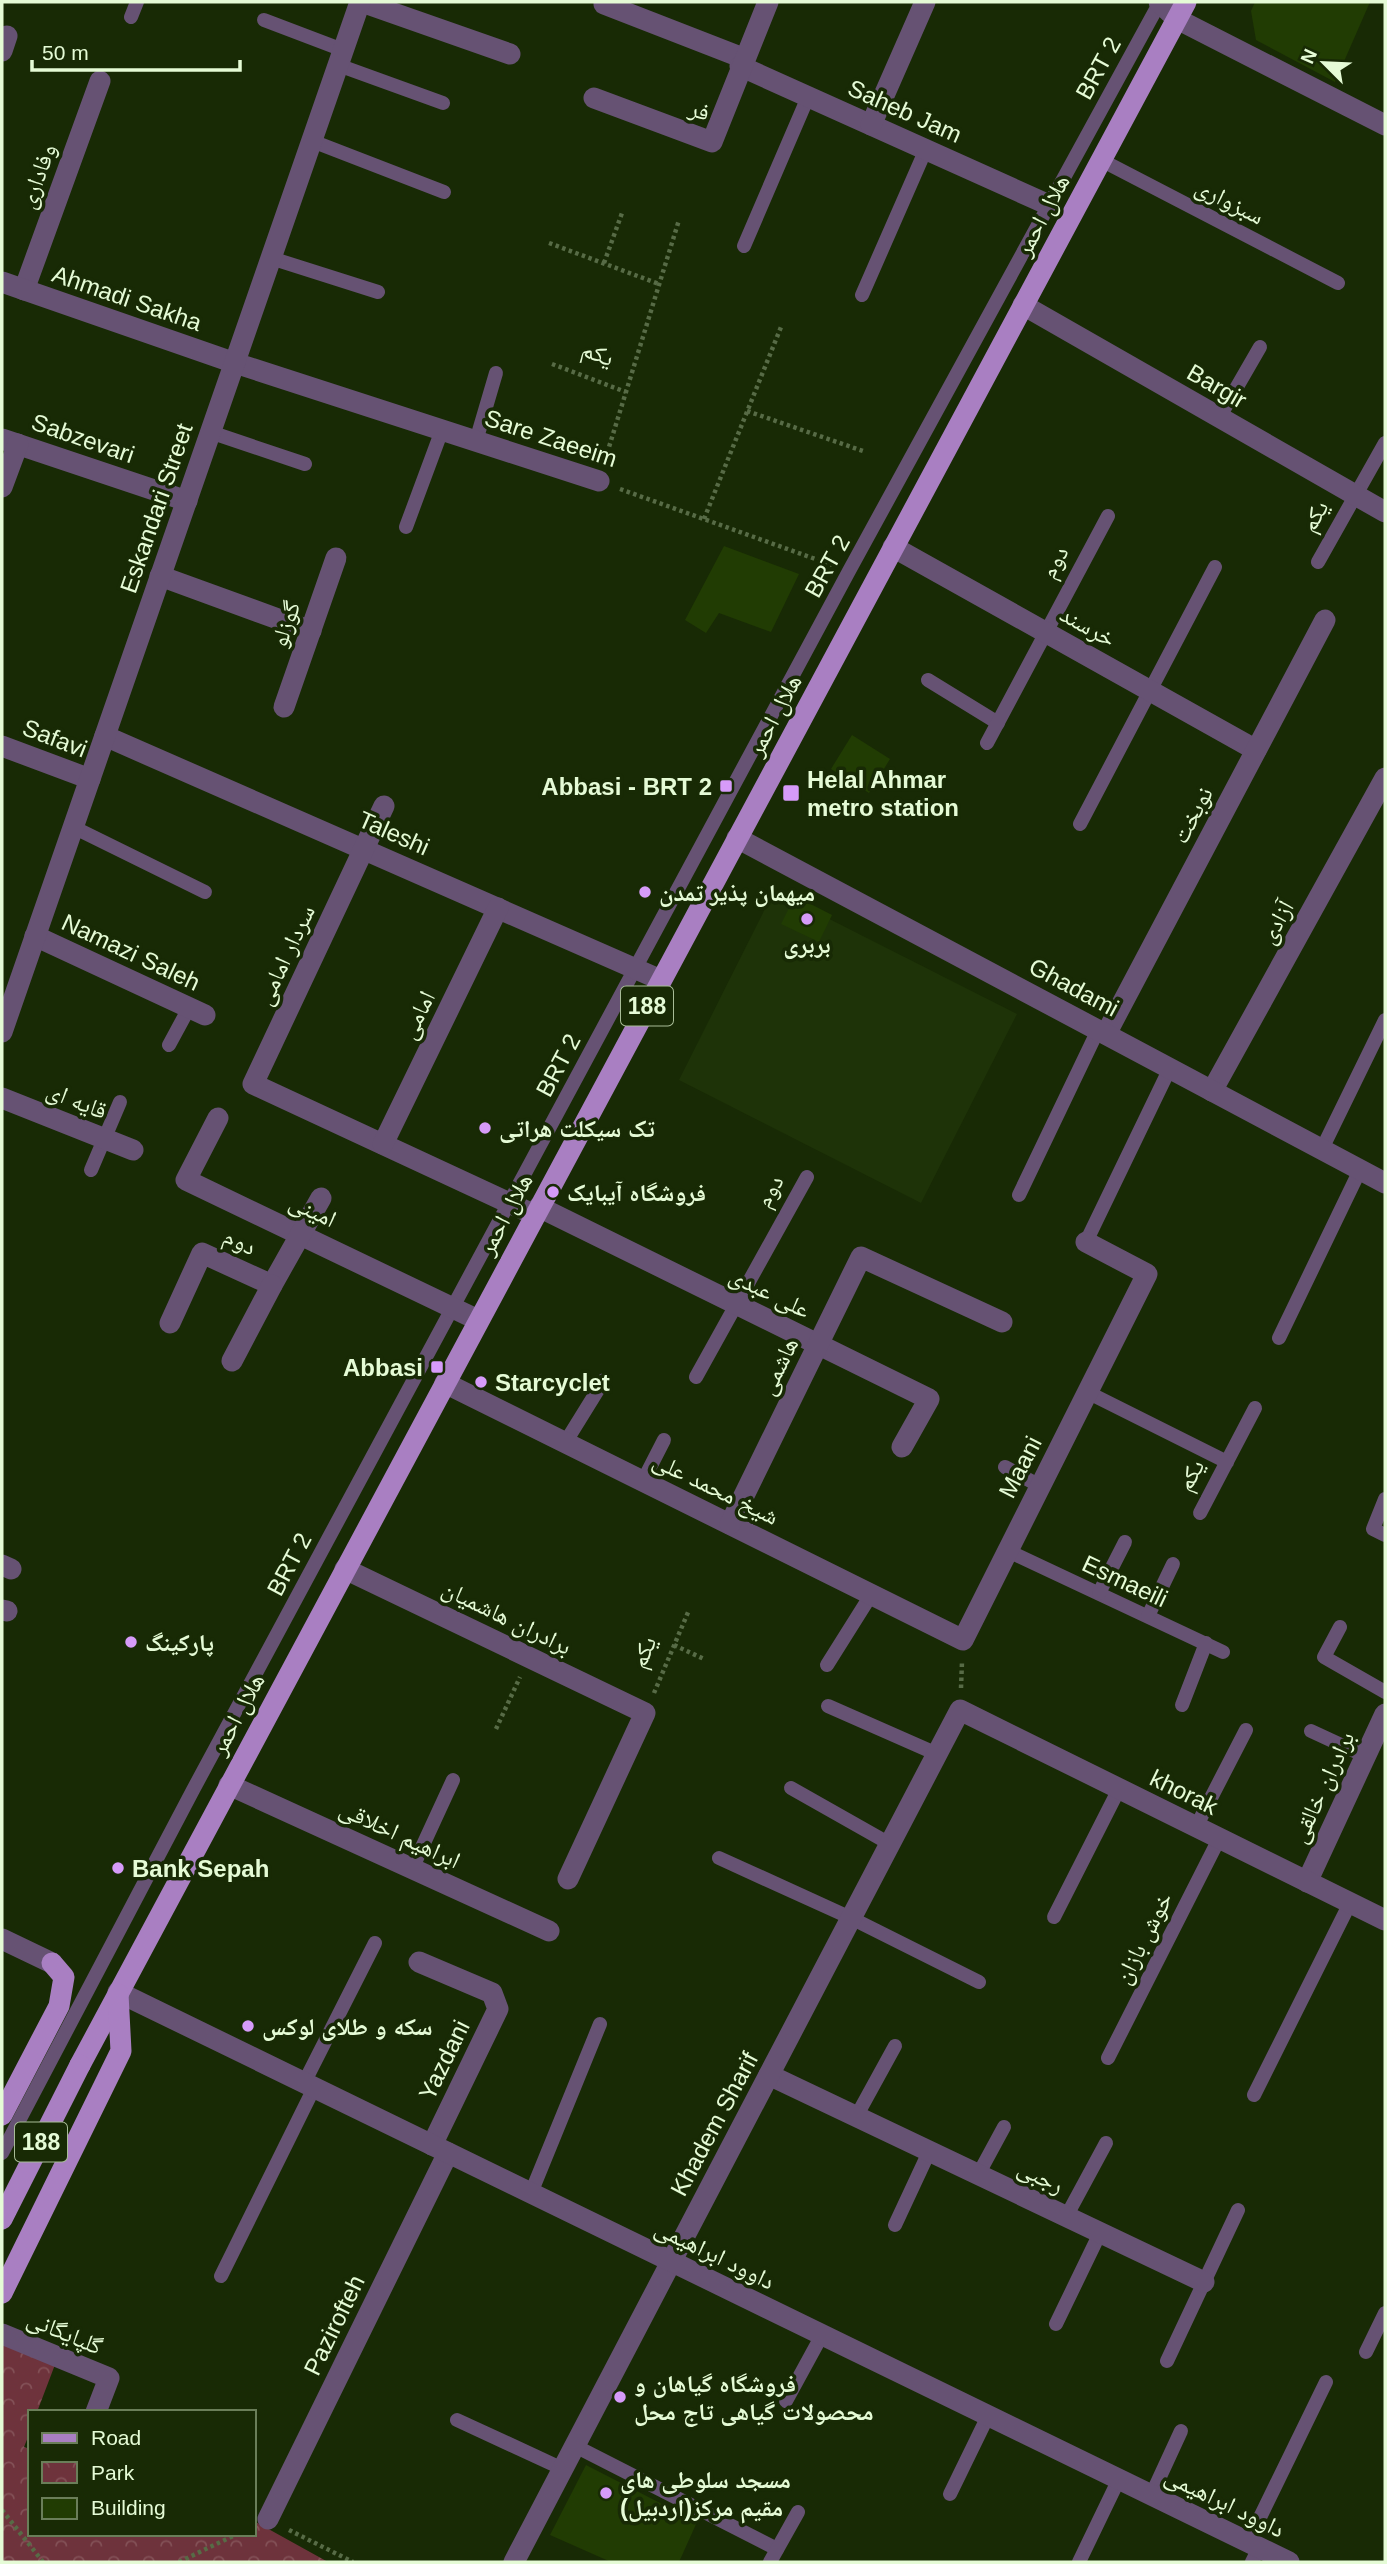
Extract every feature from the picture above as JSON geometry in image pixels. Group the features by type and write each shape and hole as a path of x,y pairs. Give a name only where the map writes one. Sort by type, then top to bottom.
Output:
{"main road":[{"name":"هلال احمر","path":"2,2219 118,1992 1181,10"},
{"path":"2,2115 59,2006 64,1978 52,1963"},
{"path":"2,2293 121,2051 118,1992"}],"street":[{"path":"361,2 510,54"},
{"name":"Eskandari Street","path":"4,1018 361,2"},
{"path":"604,4 742,62 768,2"},
{"path":"871,125 925,2"},
{"path":"1160,2 1181,10 1385,125"},
{"name":"Saheb Jam","path":"742,62 808,97 1049,205"},
{"name":"فر","path":"594,98 712,142 742,62"},
{"name":"وفاداری","path":"24,290 100,81"},
{"name":"Ahmadi Sakha","path":"2,282 234,363"},
{"name":"Bargir","path":"1023,305 1385,512"},
{"name":"Sare Zaeeim","path":"234,363 599,481"},
{"path":"2,487 10,442"},
{"name":"Sabzevari","path":"10,442 187,501"},
{"name":"خرسند","path":"893,547 1256,750"},
{"name":"گوزلو","path":"284,707 336,558"},
{"path":"160,576 311,631"},
{"name":"نوبخت","path":"1102,1032 1325,620"},
{"name":"Taleshi","path":"105,736 661,980"},
{"name":"Safavi","path":"2,746 90,779"},
{"name":"آزادی","path":"1212,1091 1385,778"},
{"name":"سردار امامی","path":"383,1144 253,1084 384,806"},
{"name":"Ghadami","path":"737,838 1385,1183"},
{"name":"امامی","path":"383,1144 498,908"},
{"name":"Namazi Saleh","path":"35,936 197,1012"},
{"name":"قایه ای","path":"2,1098 133,1150"},
{"name":"امینی","path":"218,1118 186,1180 478,1320"},
{"path":"383,1144 510,1203 537,1211"},
{"path":"301,1233 321,1198"},
{"name":"علی عبدی","path":"537,1211 929,1399 902,1447"},
{"name":"دوم","path":"170,1323 202,1253 272,1285 301,1233"},
{"name":"Maani","path":"963,1640 1147,1274 1086,1242"},
{"name":"هاشمی","path":"730,1524 861,1257 1003,1322"},
{"path":"232,1362 272,1285"},
{"name":"شیخ محمد علی","path":"445,1382 963,1640"},
{"name":"برادران هاشمیان","path":"345,1569 645,1713"},
{"name":"Khadem Sharif","path":"514,2562 960,1710"},
{"name":"khorak","path":"960,1710 1385,1920"},
{"path":"568,1880 645,1713"},
{"name":"برادران خالقی","path":"1307,1882 1385,1714"},
{"name":"ابراهیم اخلاقی","path":"229,1785 549,1931"},
{"path":"2,1939 52,1963"},
{"name":"Yazdani","path":"419,1962 492,1993 498,2009 440,2149"},
{"name":"داوود ابراهیمی","path":"118,1992 1119,2479 1253,2551 1289,2562"},
{"name":"رجبی","path":"769,2075 1204,2282"},
{"name":"Pazirofteh","path":"268,2519 440,2149"},
{"name":"گلپایگانی","path":"2,2334 109,2378 97,2410"}],"lane":[{"path":"131,17 137,2"},
{"name":"BRT 2","path":"2,2153 849,571 1160,2"},
{"path":"264,20 443,103"},
{"path":"744,246 808,97"},
{"path":"312,141 444,192"},
{"path":"862,295 926,149"},
{"name":"سبزواری","path":"1101,160 1338,283"},
{"path":"271,258 378,292"},
{"path":"1219,418 1260,347"},
{"path":"476,441 496,373"},
{"path":"406,527 442,430"},
{"path":"211,432 305,464"},
{"path":"1356,496 1385,443"},
{"name":"یکم","path":"1318,562 1356,496"},
{"name":"دوم","path":"987,743 1108,516"},
{"path":"1080,824 1215,567"},
{"path":"928,680 998,723"},
{"path":"73,827 205,891"},
{"path":"169,1045 197,1012"},
{"path":"1322,1150 1385,1020"},
{"path":"1019,1195 1102,1032"},
{"path":"1086,1242 1170,1068"},
{"path":"91,1170 120,1102"},
{"path":"1279,1338 1360,1170"},
{"name":"دوم","path":"737,1305 807,1177"},
{"path":"696,1377 737,1305"},
{"path":"565,1443 604,1380"},
{"path":"1087,1392 1227,1462 1255,1408"},
{"path":"643,1481 664,1440"},
{"name":"یکم","path":"1200,1513 1227,1462"},
{"path":"1005,1467 1040,1486"},
{"path":"1385,1499 1373,1529 1385,1535"},
{"path":"1099,1593 1125,1542"},
{"name":"Esmaeili","path":"1008,1551 1223,1652"},
{"path":"1148,1616 1173,1564"},
{"path":"827,1665 871,1595"},
{"path":"1340,1627 1324,1657 1385,1692"},
{"path":"1182,1705 1206,1643"},
{"path":"828,1706 937,1754"},
{"path":"1196,1827 1246,1730"},
{"path":"1311,1731 1365,1756"},
{"path":"412,1869 453,1780"},
{"path":"791,1788 890,1844"},
{"path":"1054,1917 1119,1789"},
{"name":"خوش بازان","path":"1108,2058 1219,1839"},
{"path":"719,1858 851,1918 979,1982"},
{"path":"1254,2095 1350,1903"},
{"path":"221,2276 375,1943"},
{"path":"531,2193 600,2024"},
{"path":"856,2117 895,2046"},
{"path":"978,2175 1003,2127"},
{"path":"1066,2217 1106,2143"},
{"path":"895,2225 929,2152"},
{"path":"1167,2361 1238,2210"},
{"path":"1056,2324 1100,2233"},
{"path":"1366,2352 1385,2313"},
{"path":"786,2401 822,2335"},
{"path":"1253,2551 1326,2382"},
{"path":"950,2494 988,2416"},
{"path":"457,2420 563,2469"},
{"path":"1151,2496 1181,2431"},
{"path":"575,2446 774,2556 798,2512"},
{"path":"1079,2562 1119,2479"}],"path":[{"path":"604,263 622,214"},
{"path":"599,481 679,220"},
{"path":"549,243 659,284"},
{"path":"704,519 781,327"},
{"name":"یکم","path":"552,364 626,392"},
{"path":"747,411 863,451"},
{"name":"Sare Zaeeim","path":"599,481 849,571"},
{"name":"یکم","path":"645,1713 689,1610"},
{"path":"960,1710 963,1640"},
{"path":"674,1645 704,1659"},
{"path":"496,1729 530,1657"},
{"path":"2,2510 43,2562"},
{"path":"268,2519 354,2562"},
{"path":"179,2562 233,2536"}],"shaded area":[{"path":"774,891 1017,1014 921,1203 679,1080"}],"green space":[{"path":"2,2338 56,2362 38,2410 28,2410 28,2437 24,2447 28,2448 28,2536 256,2536 256,2522 328,2562 2,2562"}],"building":[{"path":"1255,2 1370,2 1335,82 1256,40 1251,11"},
{"path":"724,546 799,574 771,632 719,613 706,633 685,620"},
{"path":"852,735 890,759 869,793 831,769"},
{"name":"بربری","path":"795,896 832,915 819,942 781,924"},
{"name":"مسجد سلوطی های مقیم مرکز(اردبیل)","path":"586,2465 697,2522 679,2562 611,2562 550,2535"}],"place":[{"name":"Abbasi - BRT 2","path":"726,786"},
{"name":"Helal Ahmar metro station","path":"791,793"},
{"name":"میهمان پذیر تمدن","path":"645,892"},
{"name":"بربری","path":"807,919"},
{"name":"تک سیکلت هراتی","path":"485,1128"},
{"name":"فروشگاه آیبایک","path":"553,1192"},
{"name":"Abbasi","path":"437,1367"},
{"name":"Starcyclet","path":"481,1382"},
{"name":"پارکینگ","path":"131,1642"},
{"name":"Bank Sepah","path":"118,1868"},
{"name":"سکه و طلای لوکس","path":"248,2026"},
{"name":"فروشگاه گیاهان و محصولات گیاهی تاج محل","path":"620,2397"},
{"name":"مسجد سلوطی های مقیم مرکز(اردبیل)","path":"606,2493"}]}
